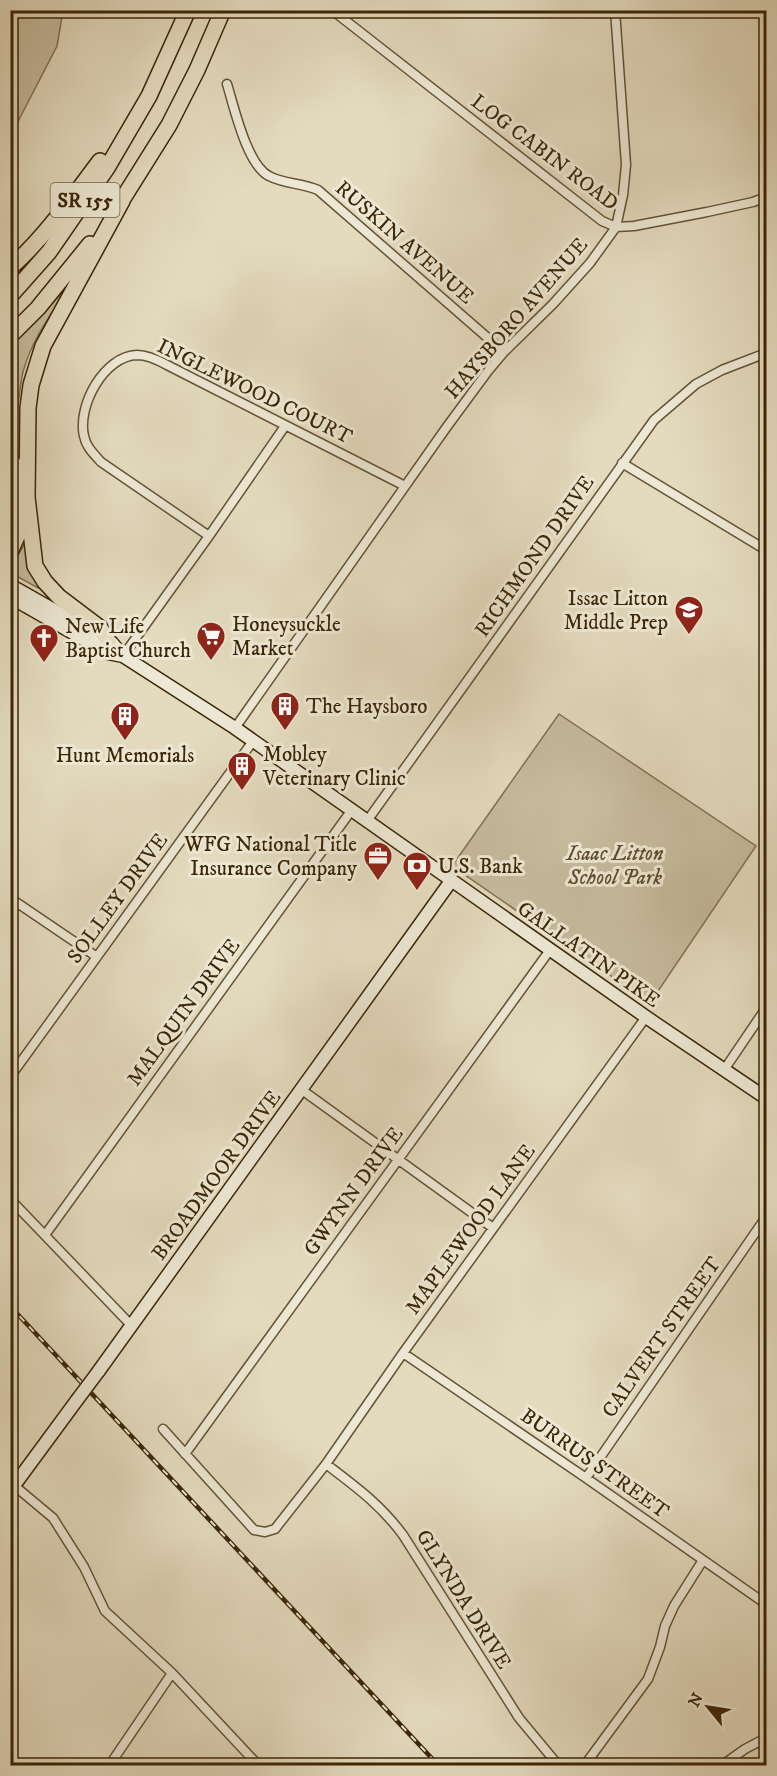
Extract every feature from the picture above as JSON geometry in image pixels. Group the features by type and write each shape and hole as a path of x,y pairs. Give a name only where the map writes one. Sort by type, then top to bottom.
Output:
{"highway":[{"name":"SR 155","path":"10,296 49,252 107,168 149,96 188,10"},
{"name":"SR 155","path":"10,336 38,308 70,270 122,201 169,125 197,70 223,10"},
{"path":"10,268 62,212 149,96"},
{"path":"109,642 100,628 59,597 45,582 35,566 27,497 31,384 43,346 122,201"},
{"path":"10,459 13,509 10,522"},
{"path":"10,552 19,532 27,497"}],"main road":[{"name":"GALLATIN PIKE","path":"10,585 109,642 123,656 235,728 450,881 766,1098"},
{"name":"GALLATIN PIKE","path":"10,597 108,653 123,656"},
{"name":"BROADMOOR DRIVE","path":"12,1486 98,1372 450,881"}],"street":[{"name":"LOG CABIN ROAD","path":"332,10 602,221 616,227 634,226 753,202 766,197"},
{"name":"HAYSBORO AVENUE","path":"235,728 488,370 590,263 616,227 623,195 626,165 615,10"},
{"name":"RUSKIN AVENUE","path":"227,84 247,147 257,166 266,175 318,190 504,352"},
{"name":"RICHMOND DRIVE","path":"367,821 654,420 696,384 722,370 766,353"},
{"name":"INGLEWOOD COURT","path":"209,536 101,462 90,450 84,437 82,424 84,409 98,380 107,369 122,359 136,355 151,358 405,486"},
{"path":"123,656 285,426"},
{"path":"622,463 766,550"},
{"name":"SOLLEY DRIVE","path":"10,1077 253,741"},
{"name":"MALQUIN DRIVE","path":"45,1235 351,811"},
{"path":"10,898 97,957"},
{"name":"GWYNN DRIVE","path":"185,1454 550,950"},
{"path":"724,1070 766,1008"},
{"name":"MAPLEWOOD LANE","path":"163,1429 254,1530 265,1532 275,1529 326,1464 403,1353 646,1017"},
{"path":"302,1090 493,1228"},
{"path":"10,1199 131,1325"},
{"name":"CALVERT STREET","path":"586,1478 766,1217"},
{"name":"BURRUS STREET","path":"403,1353 766,1603"},
{"name":"GLYNDA DRIVE","path":"326,1464 388,1515 519,1718 559,1766"},
{"path":"12,1486 53,1518 84,1567 105,1611 172,1673 259,1766"},
{"path":"584,1766 648,1678 674,1606 703,1560"},
{"path":"109,1766 172,1673"},
{"path":"721,1766 744,1749 766,1738"}],"green space":[{"path":"11,10 63,11 57,46 11,135"},
{"path":"59,296 62,298 39,334 26,362 21,379 16,417 11,431 10,346"},
{"path":"25,543 38,588 11,573 11,568"},
{"name":"Isaac Litton School Park","path":"559,714 756,846 650,1003 452,866"}],"railway":[{"path":"10,1306 439,1766"}],"place":[{"name":"Issac Litton Middle Prep","path":"689,636"},
{"name":"Honeysuckle Market","path":"211,662"},
{"name":"New Life Baptist Church","path":"44,664"},
{"name":"The Haysboro","path":"285,732"},
{"name":"Hunt Memorials","path":"125,742"},
{"name":"Mobley Veterinary Clinic","path":"242,792"},
{"name":"WFG National Title Insurance Company","path":"378,882"},
{"name":"U.S. Bank","path":"417,892"}]}
